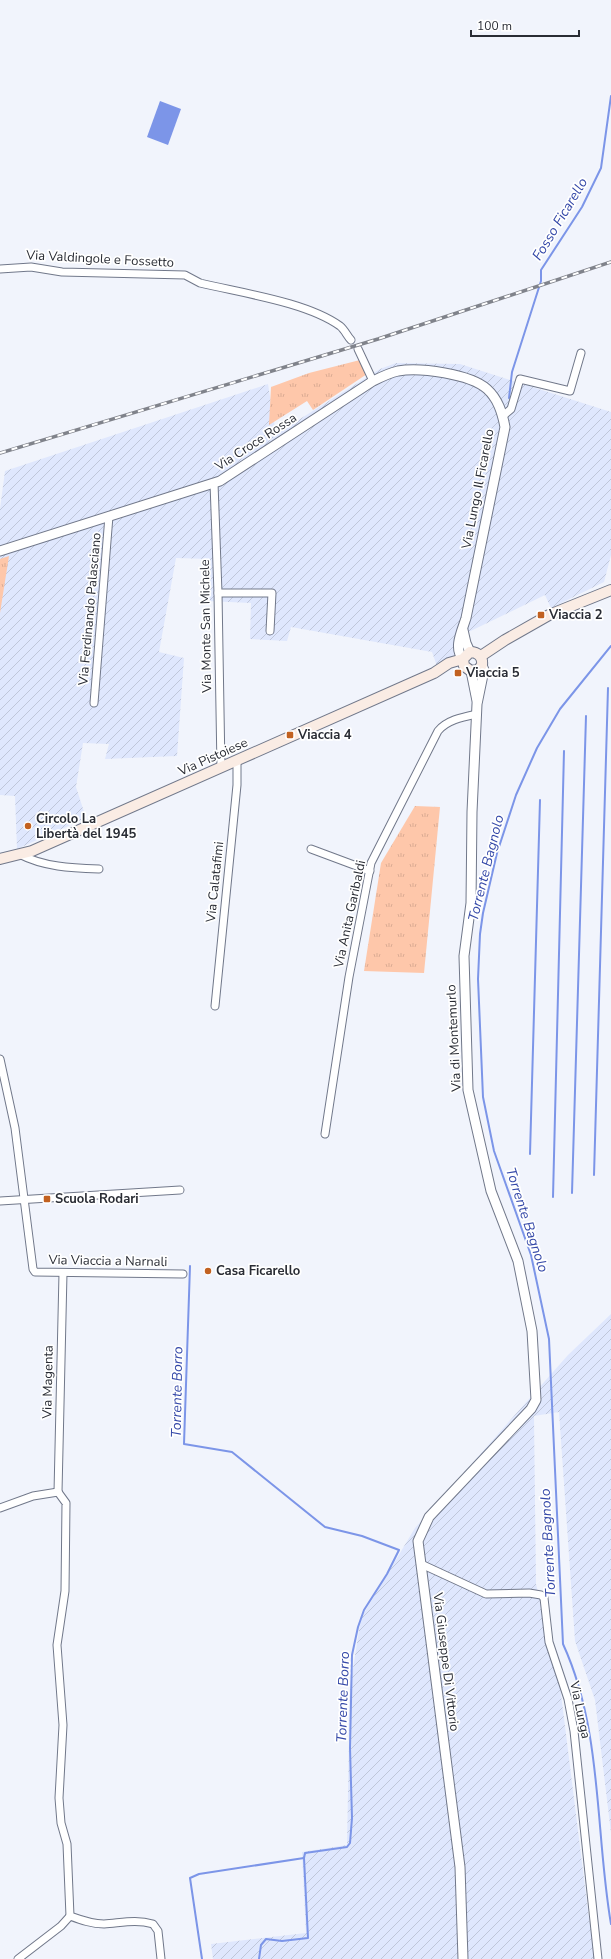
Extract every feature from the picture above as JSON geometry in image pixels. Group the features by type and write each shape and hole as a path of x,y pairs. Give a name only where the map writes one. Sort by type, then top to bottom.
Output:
{"main road":[{"name":"Via Pistoiese","path":"0,859 32,851 434,673 449,664 467,662 478,670 481,660 505,640 549,615 611,590"},
{"path":"467,662 477,653 481,660"}],"street":[{"name":"Via Valdingole e Fossetto","path":"0,268 31,267 62,272 185,275 200,283 297,306 317,313 339,326 351,340"},
{"path":"358,350 373,382"},
{"name":"Via Lungo Il Ficarello","path":"467,662 457,651 504,435 503,416 511,409 520,379 570,391 581,353"},
{"name":"Via Croce Rossa","path":"0,551 214,483 245,466 373,382 388,374 410,370 425,370 475,382 486,388 494,397 503,416"},
{"name":"Via Monte San Michele","path":"214,483 218,593 221,768"},
{"name":"Via Ferdinando Palasciano","path":"94,703 110,516"},
{"path":"218,593 272,593 270,631"},
{"name":"Via di Montemurlo","path":"481,660 484,670 477,714 472,820 471,903 464,956 468,1090 491,1191 518,1261 532,1331 536,1400 531,1410"},
{"name":"Via di Montemurlo","path":"467,662 478,704"},
{"name":"Via Anita Garibaldi","path":"325,1134 349,977 374,856 438,731 441,727 452,721 477,714"},
{"name":"Via Calatafimi","path":"215,1006 237,785 237,760"},
{"path":"311,848 370,871"},
{"path":"19,854 30,860 54,866 99,870"},
{"name":"Via Viaccia a Narnali","path":"0,1059 12,1112 32,1269 35,1272 63,1274 183,1274"},
{"path":"0,1201 180,1190"},
{"name":"Via Magenta","path":"58,1492 63,1274"},
{"name":"Via Giuseppe Di Vittorio","path":"464,1959 460,1867 418,1541 429,1517 531,1410"},
{"path":"0,1508 33,1496 58,1492 66,1503 65,1591 57,1645 62,1725 59,1798 61,1823 67,1844 70,1916 61,1926 18,1959"},
{"name":"Via Lunga","path":"421,1564 486,1594 529,1593 541,1595 544,1598 549,1642 568,1699 574,1731 598,1959"},
{"path":"70,1916 86,1922 102,1924 140,1921 153,1924 158,1931 161,1959"}],"shaded area":[{"path":"396,363 460,364 611,412 611,555 604,582 551,608 545,595 454,639 454,656 437,666 432,652 291,627 287,641 250,639 251,603 207,601 210,559 176,558 159,652 184,658 177,756 105,759 109,744 83,743 76,787 86,818 17,849 15,796 0,795 0,509 5,471 268,384 276,434 380,369"},
{"path":"611,1314 611,1833 595,1700 575,1641 559,1412 534,1416 536,1584 559,1678 589,1919 600,1959 213,1959 211,1944 306,1933 302,1852 347,1845 350,1687 361,1618 415,1528 568,1355"}],"green space":[{"path":"360,360 367,374 313,410 307,401 269,425 271,387 309,373"},
{"path":"9,556 0,613 0,559"},
{"path":"415,806 440,807 424,973 364,971 381,863"}],"water":[{"path":"160,101 181,109 168,145 147,137"}],"waterway":[{"name":"Fosso Ficarello","path":"509,398 512,372 541,281 541,270 582,207 601,168 611,96"},
{"name":"Torrente Bagnolo","path":"611,646 560,709 537,748 516,795 497,853 483,913 480,934 478,979 483,1097 494,1151 531,1255 549,1339 563,1644 576,1677 592,1747 606,1889 611,1924"},
{"path":"594,1175 608,688"},
{"path":"572,1193 586,716"},
{"path":"553,1197 564,751"},
{"path":"530,1154 540,800"},
{"name":"Torrente Borro","path":"190,1266 184,1444 232,1452 325,1527 362,1536 399,1550 387,1574 364,1610 358,1627 352,1655 350,1748 352,1818 350,1843 347,1847 305,1853 308,1938 282,1941 266,1939 261,1945 259,1959"},
{"name":"Fosso Ficarello","path":"202,1959 190,1878 199,1874 304,1858"}],"railway":[{"path":"0,453 378,339 611,262"}],"place":[{"name":"Viaccia 2","path":"541,615"},
{"name":"Viaccia 5","path":"458,673"},
{"name":"Viaccia 4","path":"290,735"},
{"name":"Circolo La Libertà del 1945","path":"28,826"},
{"name":"Scuola Rodari","path":"47,1199"},
{"name":"Casa Ficarello","path":"208,1271"}]}
